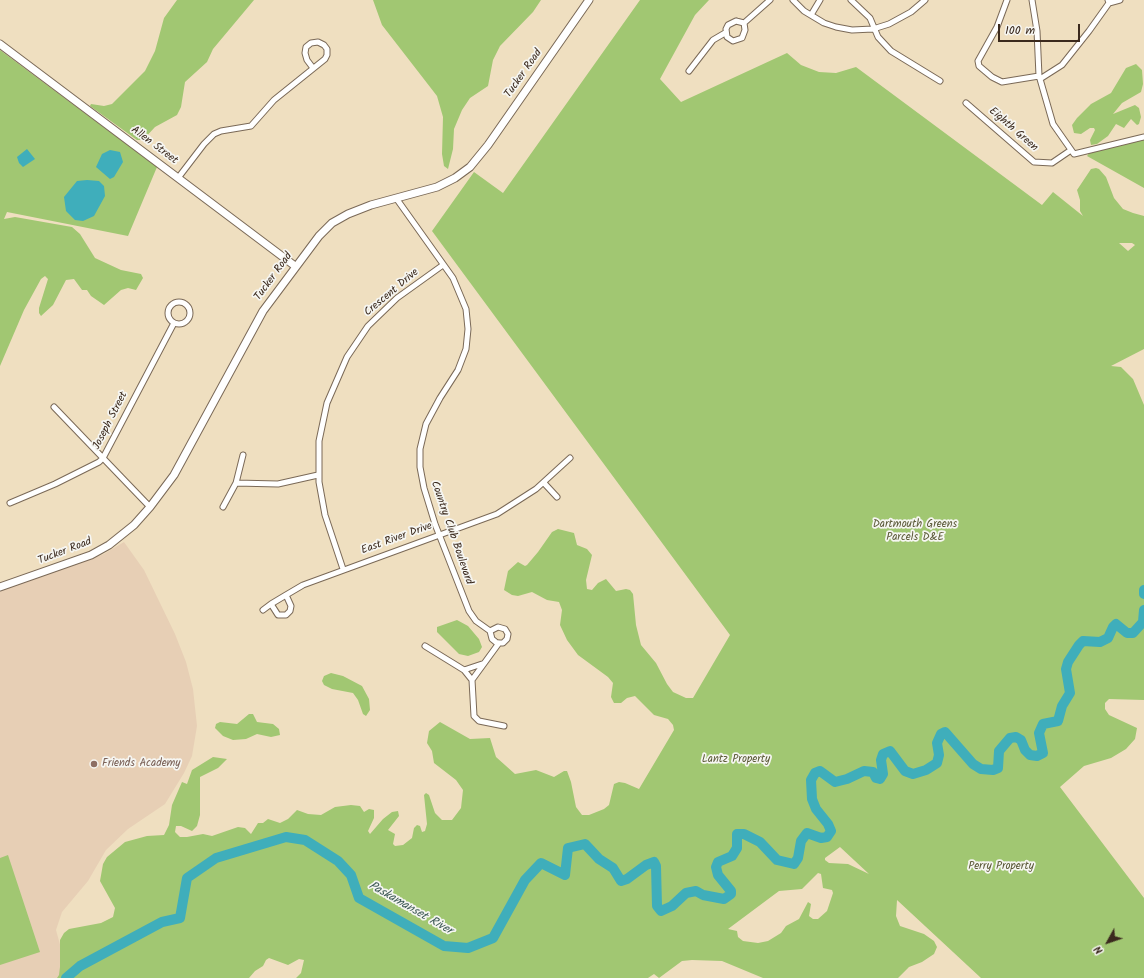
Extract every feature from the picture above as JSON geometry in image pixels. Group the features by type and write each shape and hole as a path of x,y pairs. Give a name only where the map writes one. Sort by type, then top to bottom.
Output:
{"main road":[{"name":"Tucker Road","path":"0,587 84,558 104,548 128,530 150,508 183,461 251,331 269,301 319,236 336,220 363,208 449,182 470,167 488,145 589,0"},
{"name":"Allen Street","path":"0,44 295,266"}],"street":[{"path":"689,72 713,40 725,33 726,29 732,22 744,23 770,0"},
{"path":"793,0 811,16 824,23 841,29 873,28 900,19 925,0"},
{"path":"811,16 820,0"},
{"path":"851,0 870,18 873,28 882,43 890,51 940,80"},
{"path":"1007,0 997,27 977,63 992,77 1002,82 1039,77 1062,65 1084,39 1108,2 1120,0"},
{"path":"1032,0 1036,25 1039,77 1053,124 1073,152 1144,137"},
{"path":"725,33 730,40 738,40 744,35 744,23"},
{"path":"178,178 204,144 214,134 221,131 251,126 270,104 325,59 327,55 324,45 318,42 311,43 306,47 305,53 307,60 313,68"},
{"name":"Eighth Green","path":"966,103 1034,162 1052,163 1073,152"},
{"name":"Country Club Boulevard","path":"396,198 453,278 462,296 466,309 468,329 467,344 463,358 430,415 420,449 421,477 439,535 469,611 476,621 490,631 493,640 498,643"},
{"name":"Crescent Drive","path":"343,569 325,515 318,474 319,441 323,417 333,386 351,350 365,330 383,311 443,265"},
{"path":"175,303 184,303 190,310 189,318 183,324 174,324 168,317 169,308 175,303"},
{"name":"Joseph Street","path":"10,503 55,484 99,462 103,458 174,324"},
{"path":"54,407 150,508"},
{"path":"223,507 236,483 243,455"},
{"name":"East River Drive","path":"263,610 303,585 343,569 497,514 524,498 544,483 570,458"},
{"path":"236,483 278,484 318,474"},
{"path":"544,483 557,497"},
{"path":"271,604 278,615 286,615 291,608 286,595"},
{"path":"490,631 498,627 506,630 507,640 503,643 498,643 490,657 482,664 472,680 474,716 479,721 504,726"},
{"path":"425,646 464,670 472,680"},
{"path":"464,670 482,664"}],"shaded area":[{"name":"Friends Academy","path":"124,542 144,570 175,634 186,662 193,689 197,726 192,756 184,773 165,804 128,829 106,850 88,881 62,912 56,930 64,959 61,978 0,978 0,590 104,554"}],"green space":[{"path":"177,0 254,0 213,49 207,62 185,82 181,107 177,115 155,127 143,140 137,140 90,106 91,104 104,106 112,104 145,71 155,51 164,18"},
{"path":"373,0 541,0 533,12 500,46 493,60 488,86 470,98 462,110 454,129 453,149 448,169 444,166 442,154 443,117 437,96 382,25"},
{"path":"640,0 709,0 695,15 660,79 681,102 787,53 801,65 819,72 836,73 856,67 1042,205 1053,192 1083,216 1080,211 1080,200 1077,190 1091,169 1096,168 1099,169 1106,177 1114,198 1123,209 1144,216 1144,349 1111,366 1121,367 1133,379 1144,405 1144,700 1109,699 1105,703 1105,709 1109,715 1137,728 1135,739 1126,749 1111,758 1084,766 1060,787 1144,898 1144,978 981,978 897,900 896,916 900,926 924,934 934,941 937,947 934,954 922,962 909,967 898,978 763,978 722,961 692,960 682,961 659,978 654,974 648,978 296,978 301,973 304,960 299,959 288,965 269,958 263,966 255,971 249,978 57,978 60,967 60,940 64,933 69,929 101,923 113,917 115,908 100,881 103,864 107,857 125,842 147,836 164,835 169,825 172,805 182,782 187,784 192,770 213,757 227,759 218,768 200,777 200,815 197,826 192,831 181,826 176,826 175,832 180,837 203,834 212,836 238,827 245,828 251,834 258,823 263,823 268,819 280,823 288,819 297,810 308,814 321,815 335,807 351,805 360,806 364,812 369,809 374,810 374,818 368,831 370,834 383,819 392,812 398,811 399,816 388,830 395,834 393,844 395,846 403,845 412,838 414,828 417,825 420,826 422,832 425,831 427,824 424,795 426,793 429,795 435,813 442,820 452,820 461,808 463,790 456,780 434,763 432,751 427,743 429,731 440,722 470,739 490,738 496,757 515,774 536,770 554,777 564,771 567,771 571,782 576,807 582,815 589,815 604,809 609,805 614,784 619,782 625,783 639,789 674,730 673,725 668,719 654,715 635,696 627,698 621,703 614,703 611,697 613,683 608,677 578,655 567,640 560,625 562,610 559,602 547,600 532,592 518,596 512,595 504,590 508,571 518,562 525,566 527,565 552,532 558,529 574,533 577,545 587,549 592,555 586,580 587,589 592,590 598,583 606,579 616,591 626,589 630,590 633,594 636,625 641,645 656,663 673,692 686,698 693,698 730,635 432,231 474,172 503,193","holes":["1119,243 1132,243 1135,245 1128,251","840,847 869,874 848,864 829,863 825,860 825,858","818,873 821,874 823,888 832,890 833,893 827,911 818,919 813,919 809,916 811,904 808,902 799,919 786,926 781,933 768,941 758,943 743,941 738,937 737,931 728,929 779,891 802,889"]},
{"path":"0,50 157,167 128,236 7,212 4,219 15,217 72,227 80,234 95,258 121,270 141,274 143,278 136,290 128,288 121,290 104,305 91,296 87,290 82,290 74,279 66,280 53,305 41,316 39,313 39,308 48,279 45,276 41,279 24,310 0,366"},
{"path":"1136,64 1142,70 1143,84 1141,92 1122,103 1113,114 1135,105 1139,108 1141,117 1139,124 1137,125 1131,119 1124,128 1116,124 1108,136 1097,144 1091,145 1090,140 1095,130 1094,128 1090,128 1081,134 1074,133 1072,125 1077,118 1091,104 1111,93 1126,68"},
{"path":"1144,138 1144,188 1087,156 1090,152"},
{"path":"457,620 468,626 479,639 482,647 479,652 468,656 459,654 437,632 437,627"},
{"path":"331,673 343,676 362,686 369,699 370,710 366,716 363,714 358,700 353,693 332,689 324,685 322,681 324,676"},
{"path":"249,714 253,714 257,722 273,724 279,729 280,735 271,737 257,734 246,739 233,740 223,736 215,728 216,724 220,722 237,724"},
{"path":"8,855 40,952 0,965 0,858"}],"water":[{"path":"27,149 35,159 23,167 19,163 17,157"},
{"path":"110,150 120,152 123,162 114,177 110,179 96,167 102,154"},
{"path":"77,181 99,181 104,186 105,196 94,216 83,221 75,220 66,211 64,197"}],"waterway":[{"name":"Paskamanset River","path":"66,978 80,966 162,922 180,918 187,878 216,858 286,837 305,840 338,861 351,875 359,898 444,946 468,948 493,938 525,880 541,863 565,875 568,848 585,844 599,859 613,868 621,881 627,879 646,865 654,862 656,866 657,906 661,911 672,906 686,893 696,891 703,895 724,899 731,894 731,891 718,875 716,867 718,862 732,856 737,848 737,834 744,834 760,842 777,860 794,864 798,858 801,841 807,833 821,838 827,837 831,831 828,824 816,809 812,799 811,780 815,773 820,771 835,782 847,779 864,771 873,772 876,778 880,779 883,774 881,760 883,754 890,751 905,771 913,774 926,770 937,763 939,755 937,743 941,734 945,732 973,764 981,769 993,770 998,768 999,751 1010,738 1016,737 1021,740 1025,750 1030,755 1037,756 1043,753 1039,733 1043,724 1058,721 1062,706 1070,693 1066,669 1068,662 1079,645 1083,641 1100,642 1108,638 1116,624 1127,633 1133,633 1143,622 1144,610"}],"place":[{"name":"Friends Academy","path":"94,764"}],"park label":[{"name":"Dartmouth Greens Parcels D&E","path":"915,531"},
{"name":"Lantz Property","path":"736,760"},
{"name":"Perry Property","path":"1001,867"}]}
